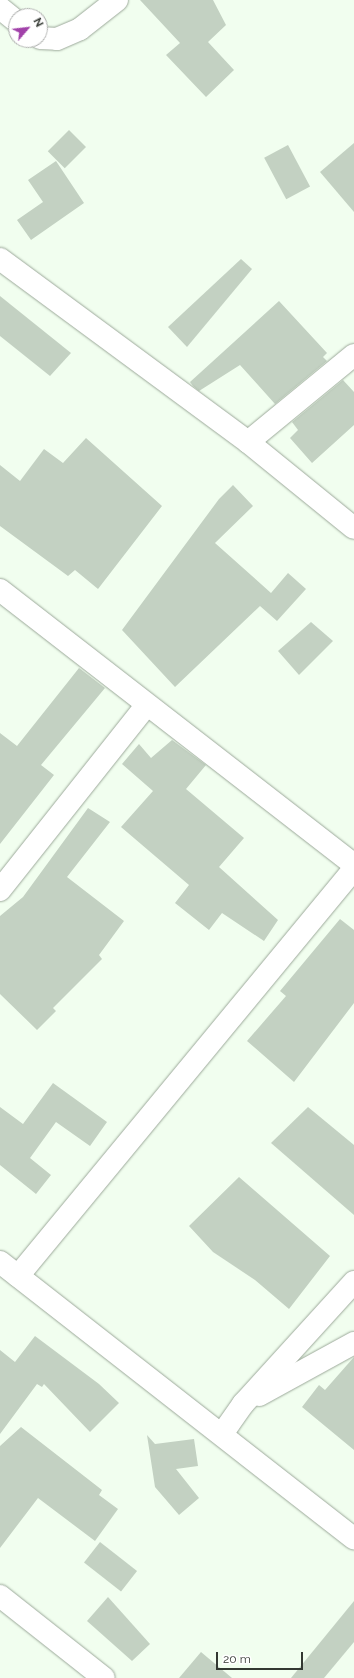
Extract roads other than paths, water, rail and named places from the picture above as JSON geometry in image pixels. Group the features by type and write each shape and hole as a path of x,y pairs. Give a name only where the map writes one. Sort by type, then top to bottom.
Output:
{"street":[{"path":"48,38 57,39 80,29 117,0"},
{"path":"0,8 8,14"},
{"path":"0,259 248,442 354,528"},
{"path":"248,442 354,355"},
{"path":"0,590 146,706 354,866"},
{"path":"0,890 146,706"},
{"path":"18,1276 354,869"},
{"path":"0,1262 222,1434 354,1539"},
{"path":"222,1434 244,1404 354,1282"},
{"path":"244,1404 354,1342"},
{"path":"0,1596 104,1678"}]}
